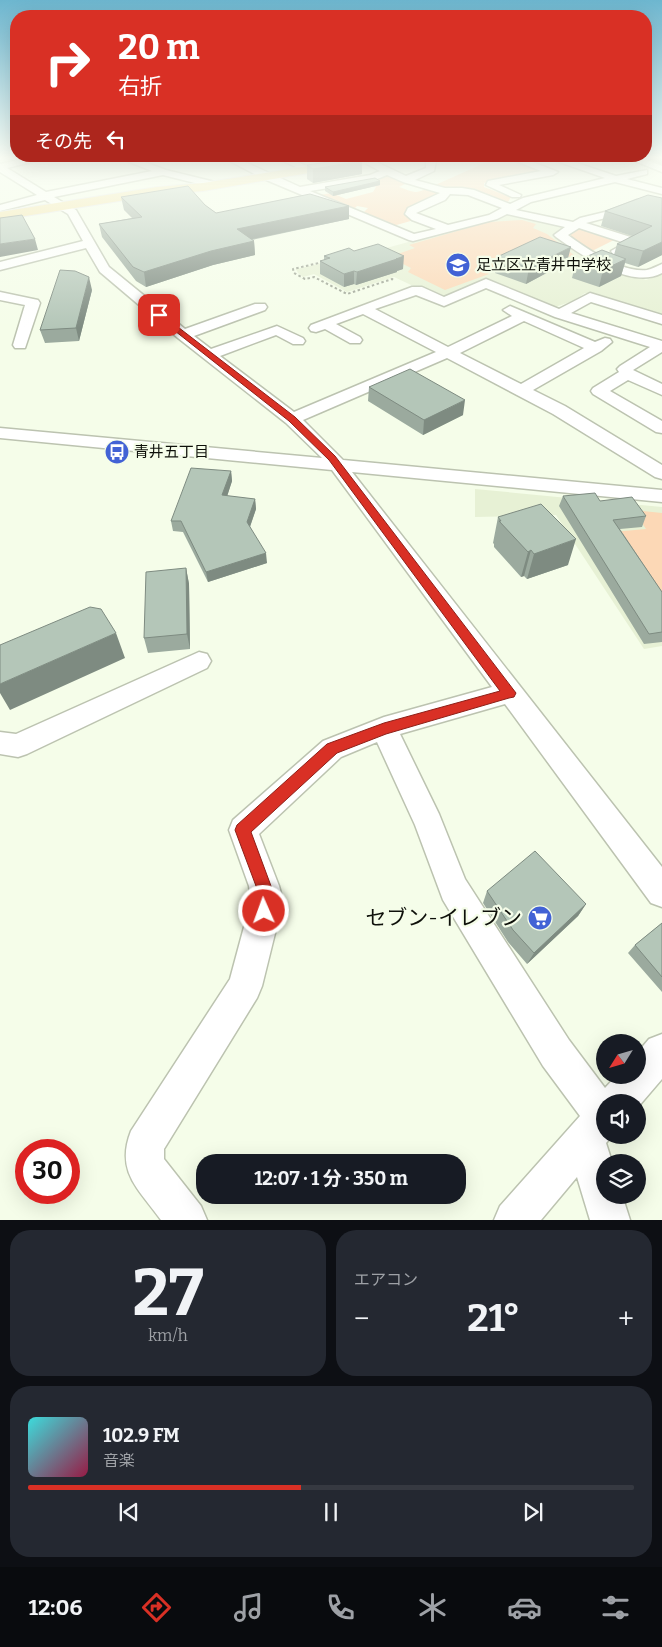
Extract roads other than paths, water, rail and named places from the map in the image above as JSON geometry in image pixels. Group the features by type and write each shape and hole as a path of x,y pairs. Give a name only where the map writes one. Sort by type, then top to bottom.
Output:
{"main road":[{"path":"0,224 45,214"}],"street":[{"path":"70,214 90,243 104,269 183,336 292,419 338,466 662,892"},
{"path":"356,214 413,238 494,214"},
{"path":"410,214 416,218 448,229"},
{"path":"530,214 636,242 598,260"},
{"path":"609,214 584,220 560,235 598,260 634,273 651,274 662,268"},
{"path":"0,266 90,243"},
{"path":"355,340 320,326 417,290 444,302 486,284 560,314 662,346"},
{"path":"468,292 483,299"},
{"path":"0,296 33,303 20,345"},
{"path":"560,314 590,297 662,320"},
{"path":"499,306 596,348"},
{"path":"183,336 260,307"},
{"path":"364,309 559,410 662,473"},
{"path":"292,419 449,352 523,316"},
{"path":"209,355 277,330 298,341"},
{"path":"521,391 621,333"},
{"path":"662,346 625,369 627,374 662,390"},
{"path":"645,356 662,363"},
{"path":"627,374 599,391 662,428"},
{"path":"0,433 662,496"},
{"path":"0,742 18,746 199,661"},
{"path":"187,1220 145,1166 145,1145 245,986 267,901 264,886 242,830 332,748 384,728 509,693"},
{"path":"384,728 429,824 454,890 596,1120"},
{"path":"624,1094 662,1052"},
{"path":"514,1220 596,1125"},
{"path":"601,1144 610,1220"}],"place":[{"name":"足立区立青井中学校","path":"458,265"},
{"name":"青井五丁目","path":"117,452"},
{"name":"セブン-イレブン","path":"540,918"}]}
